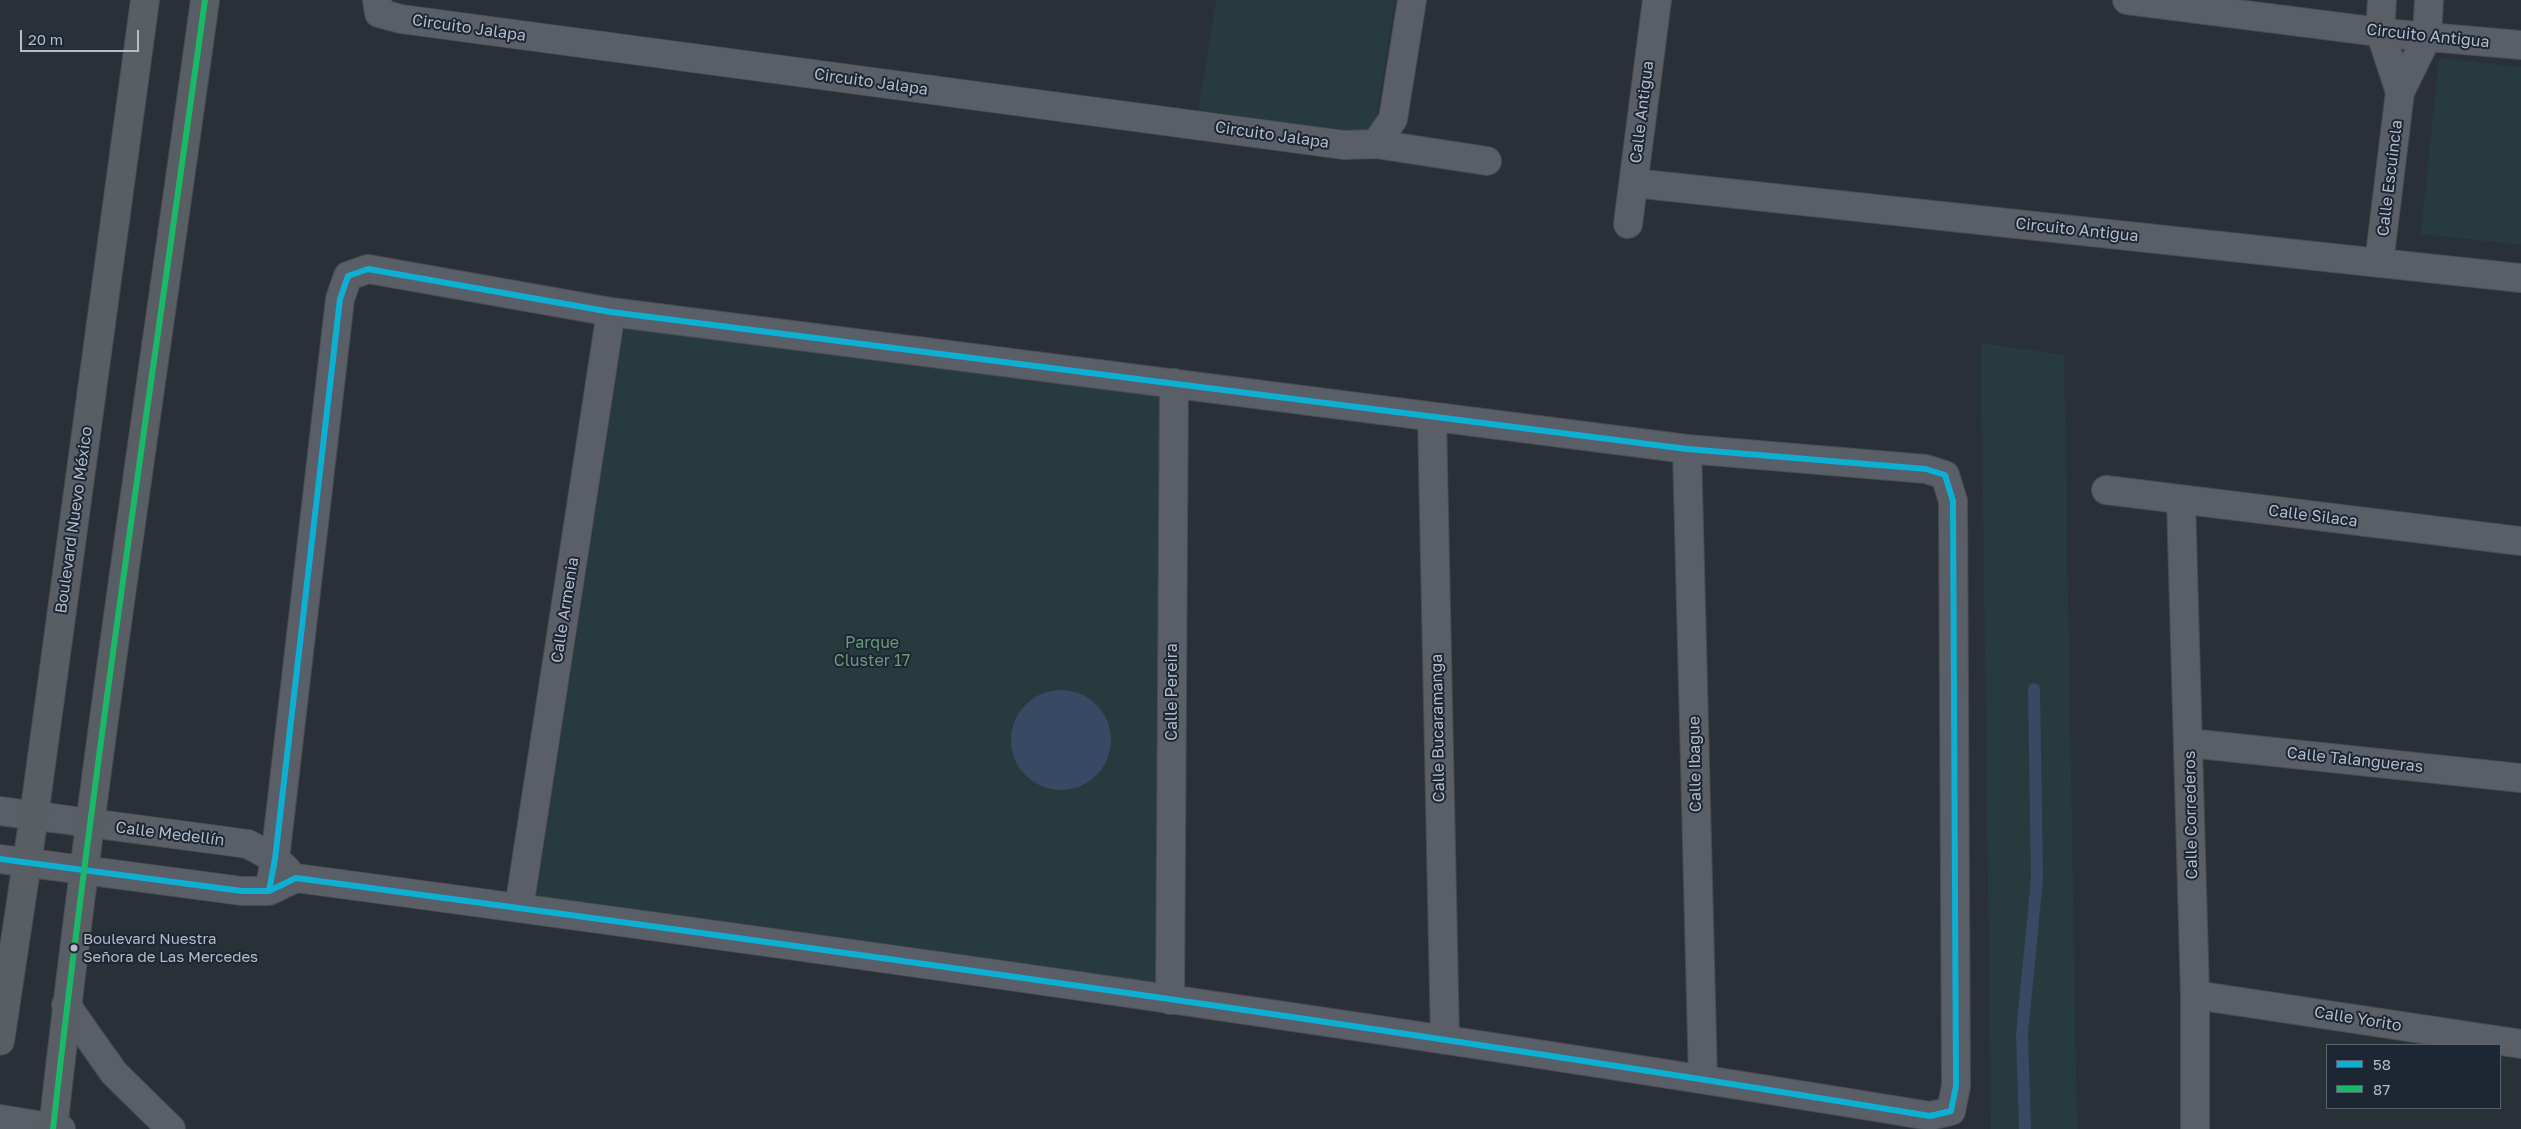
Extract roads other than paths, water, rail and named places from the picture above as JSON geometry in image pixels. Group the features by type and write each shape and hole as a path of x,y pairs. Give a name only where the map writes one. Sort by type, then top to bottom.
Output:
{"main road":[{"name":"Boulevard Nuevo México","path":"0,1040 3,997 34,816 145,0"},
{"path":"56,1129 66,1005 205,0"}],"street":[{"name":"Circuito Jalapa","path":"377,0 379,12 402,19 1344,145 1376,144 1487,161"},
{"path":"1376,144 1393,119 1412,0"},
{"name":"Calle Antigua","path":"1628,224 1657,0"},
{"name":"Circuito Antigua","path":"2127,0 2427,37 2521,45"},
{"name":"Calle Escuincla","path":"2382,0 2380,31 2400,92"},
{"name":"Calle Escuincla","path":"2380,263 2400,92 2427,37 2429,0"},
{"name":"Circuito Antigua","path":"1634,183 2521,278"},
{"path":"0,860 242,891 269,891 296,878 1445,1040 1930,1116 1951,1111 1956,1086 1952,502 1945,475 1926,469 1688,449 611,312 368,269 348,276 339,309 275,859 269,891"},
{"name":"Calle Armenia","path":"519,908 611,312"},
{"name":"Calle Pereira","path":"1170,1000 1174,383"},
{"name":"Calle Bucaramanga","path":"1432,416 1445,1040"},
{"name":"Calle Ibague","path":"1688,449 1703,1079"},
{"name":"Calle Silaca","path":"2106,490 2521,541"},
{"name":"Calle Correderos","path":"2182,500 2195,995 2195,1129"},
{"name":"Calle Talangueras","path":"2189,742 2521,778"},
{"name":"Calle Medellín","path":"0,811 248,844 275,859 296,878"},
{"name":"Calle Yorito","path":"2195,995 2521,1044"},
{"path":"66,1005 114,1074 172,1129"},
{"path":"0,1118 56,1129"}],"water":[{"path":"1061,690 1080,694 1096,705 1107,721 1111,740 1107,759 1096,775 1080,786 1061,790 1042,786 1026,775 1015,759 1011,740 1015,721 1026,705 1042,694"}],"waterway":[{"path":"2025,1129 2022,1034 2037,879 2034,689"}],"place":[{"name":"Boulevard Nuestra Señora de Las Mercedes","path":"74,948"}],"park label":[{"name":"Parque Cluster 17","path":"872,652"}]}
